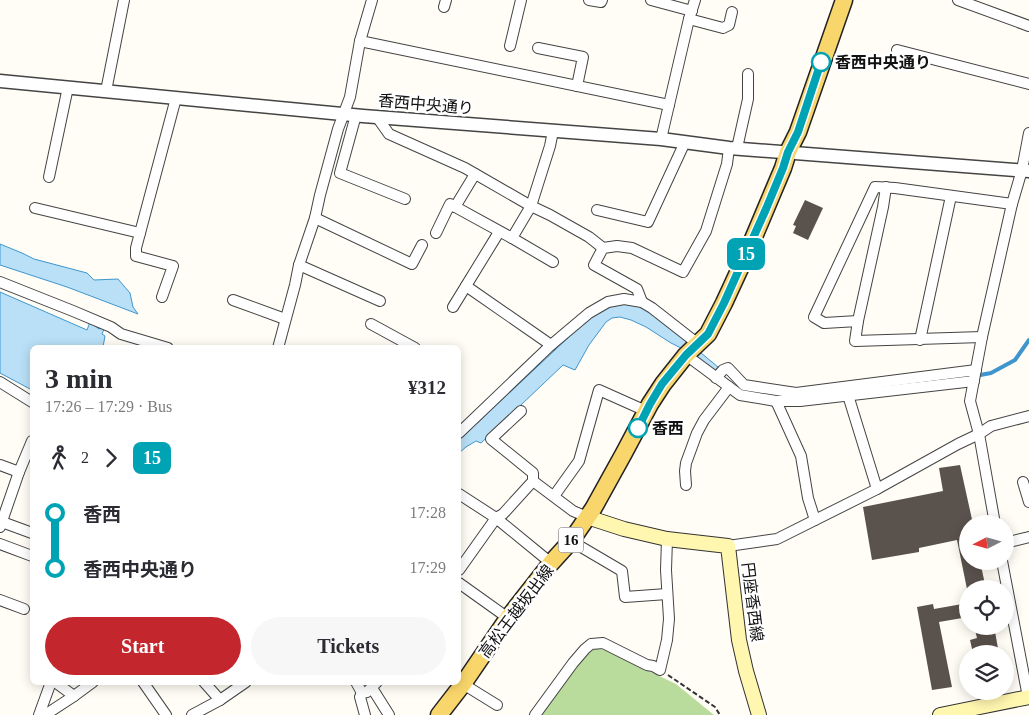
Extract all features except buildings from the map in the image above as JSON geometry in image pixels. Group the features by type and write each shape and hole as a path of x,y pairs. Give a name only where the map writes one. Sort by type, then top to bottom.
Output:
{"main road":[{"name":"高松王越坂出線","path":"442,714 508,618 587,518 662,384 708,334 766,209 788,152 798,132 836,18 844,0"},
{"name":"円座香西線","path":"587,518 667,539 728,546 739,640 759,715"},
{"path":"947,714 1028,697"}],"street":[{"path":"106,91 124,0"},
{"path":"372,0 360,42 350,97 350,114 340,173 405,199"},
{"path":"510,46 521,0"},
{"path":"589,0 601,2 602,0"},
{"path":"651,0 723,28 729,25 732,12"},
{"path":"661,140 695,0"},
{"path":"958,0 1029,26"},
{"path":"360,42 668,105"},
{"path":"538,48 583,57 577,86"},
{"path":"896,50 1029,84"},
{"path":"377,117 389,134 475,174 550,215 604,248 617,246 632,248 683,272 706,231 748,99 748,74"},
{"name":"香西中央通り","path":"0,82 377,117 685,142 733,148 1026,170"},
{"path":"49,177 68,88"},
{"path":"162,297 174,266 136,256 136,248 176,98"},
{"path":"279,345 299,265 315,218 320,194 350,114"},
{"path":"512,238 531,206 553,131"},
{"path":"993,515 979,434 970,401 1012,204 1026,170 1029,133"},
{"path":"597,210 648,222 685,142"},
{"path":"455,207 475,174"},
{"path":"858,321 824,323 814,317 876,187 1012,204"},
{"path":"886,187 855,341 982,338"},
{"path":"920,340 950,196"},
{"path":"436,233 450,204 553,262"},
{"path":"35,208 140,233"},
{"path":"315,218 412,264 422,245"},
{"path":"453,307 499,232"},
{"path":"604,248 594,265 637,289 642,302"},
{"path":"299,265 380,301"},
{"path":"0,282 81,314 121,334 161,345"},
{"path":"466,286 551,345"},
{"path":"461,431 551,345 589,313 608,302 624,299 642,302 652,308 692,350 720,374 729,387 740,395 745,391 847,392 974,381"},
{"path":"233,300 285,319"},
{"path":"371,324 410,345"},
{"path":"720,374 728,368 745,391 776,401 800,401 976,370"},
{"path":"0,382 30,401"},
{"path":"686,486 686,463 697,433 704,420 729,387"},
{"path":"554,496 579,461 599,390 646,412"},
{"path":"847,392 876,489"},
{"path":"776,401 800,456 808,498 815,520"},
{"path":"461,567 496,518 503,514 533,481 533,473 491,439 521,411"},
{"path":"728,546 777,540 876,489 991,426 1029,416"},
{"path":"30,446 1,524 30,532"},
{"path":"0,465 20,472"},
{"path":"533,481 573,512 587,518"},
{"path":"1023,482 1029,502"},
{"path":"461,495 496,518 551,563"},
{"path":"1014,541 1029,537"},
{"path":"535,715 573,663 591,644 603,643 660,670 667,640 669,619 667,539"},
{"path":"570,540 622,571 625,598 667,594"},
{"path":"0,544 30,555"},
{"path":"1004,570 1028,697"},
{"path":"461,584 508,618"},
{"path":"0,600 24,609"},
{"path":"463,684 496,705"},
{"path":"39,715 52,685"},
{"path":"58,685 74,696"},
{"path":"45,715 89,685"},
{"path":"148,685 166,715"},
{"path":"207,685 220,700"},
{"path":"192,715 220,700 242,685"},
{"path":"358,685 362,693 360,697 364,715"},
{"path":"362,693 367,692 375,685 389,715"}],"path":[{"path":"660,670 715,707 720,715"}],"green space":[{"path":"591,648 605,650 676,684 714,715 541,715"}],"water":[{"path":"0,244 34,259 87,273 94,280 118,279 130,293 133,307 138,314 67,287 0,265"},
{"path":"0,292 87,330 90,322 99,329 104,329 102,334 105,336 103,345 30,345 30,389 0,373"},
{"path":"629,304 640,306 653,313 718,367 713,373 681,348 646,327 620,317 612,318 606,322 589,345 575,370 563,365 481,443 476,441 461,451 461,438 587,320 606,308"}],"waterway":[{"path":"975,376 991,373 1015,360 1029,340"},
{"path":"742,389 776,396 787,396"}],"bus line":[{"name":"15","path":"638,428 662,384 686,355 708,334 724,303 798,132 821,62"}],"place":[{"name":"香西中央通り","path":"821,62"},
{"name":"香西","path":"638,428"}]}
